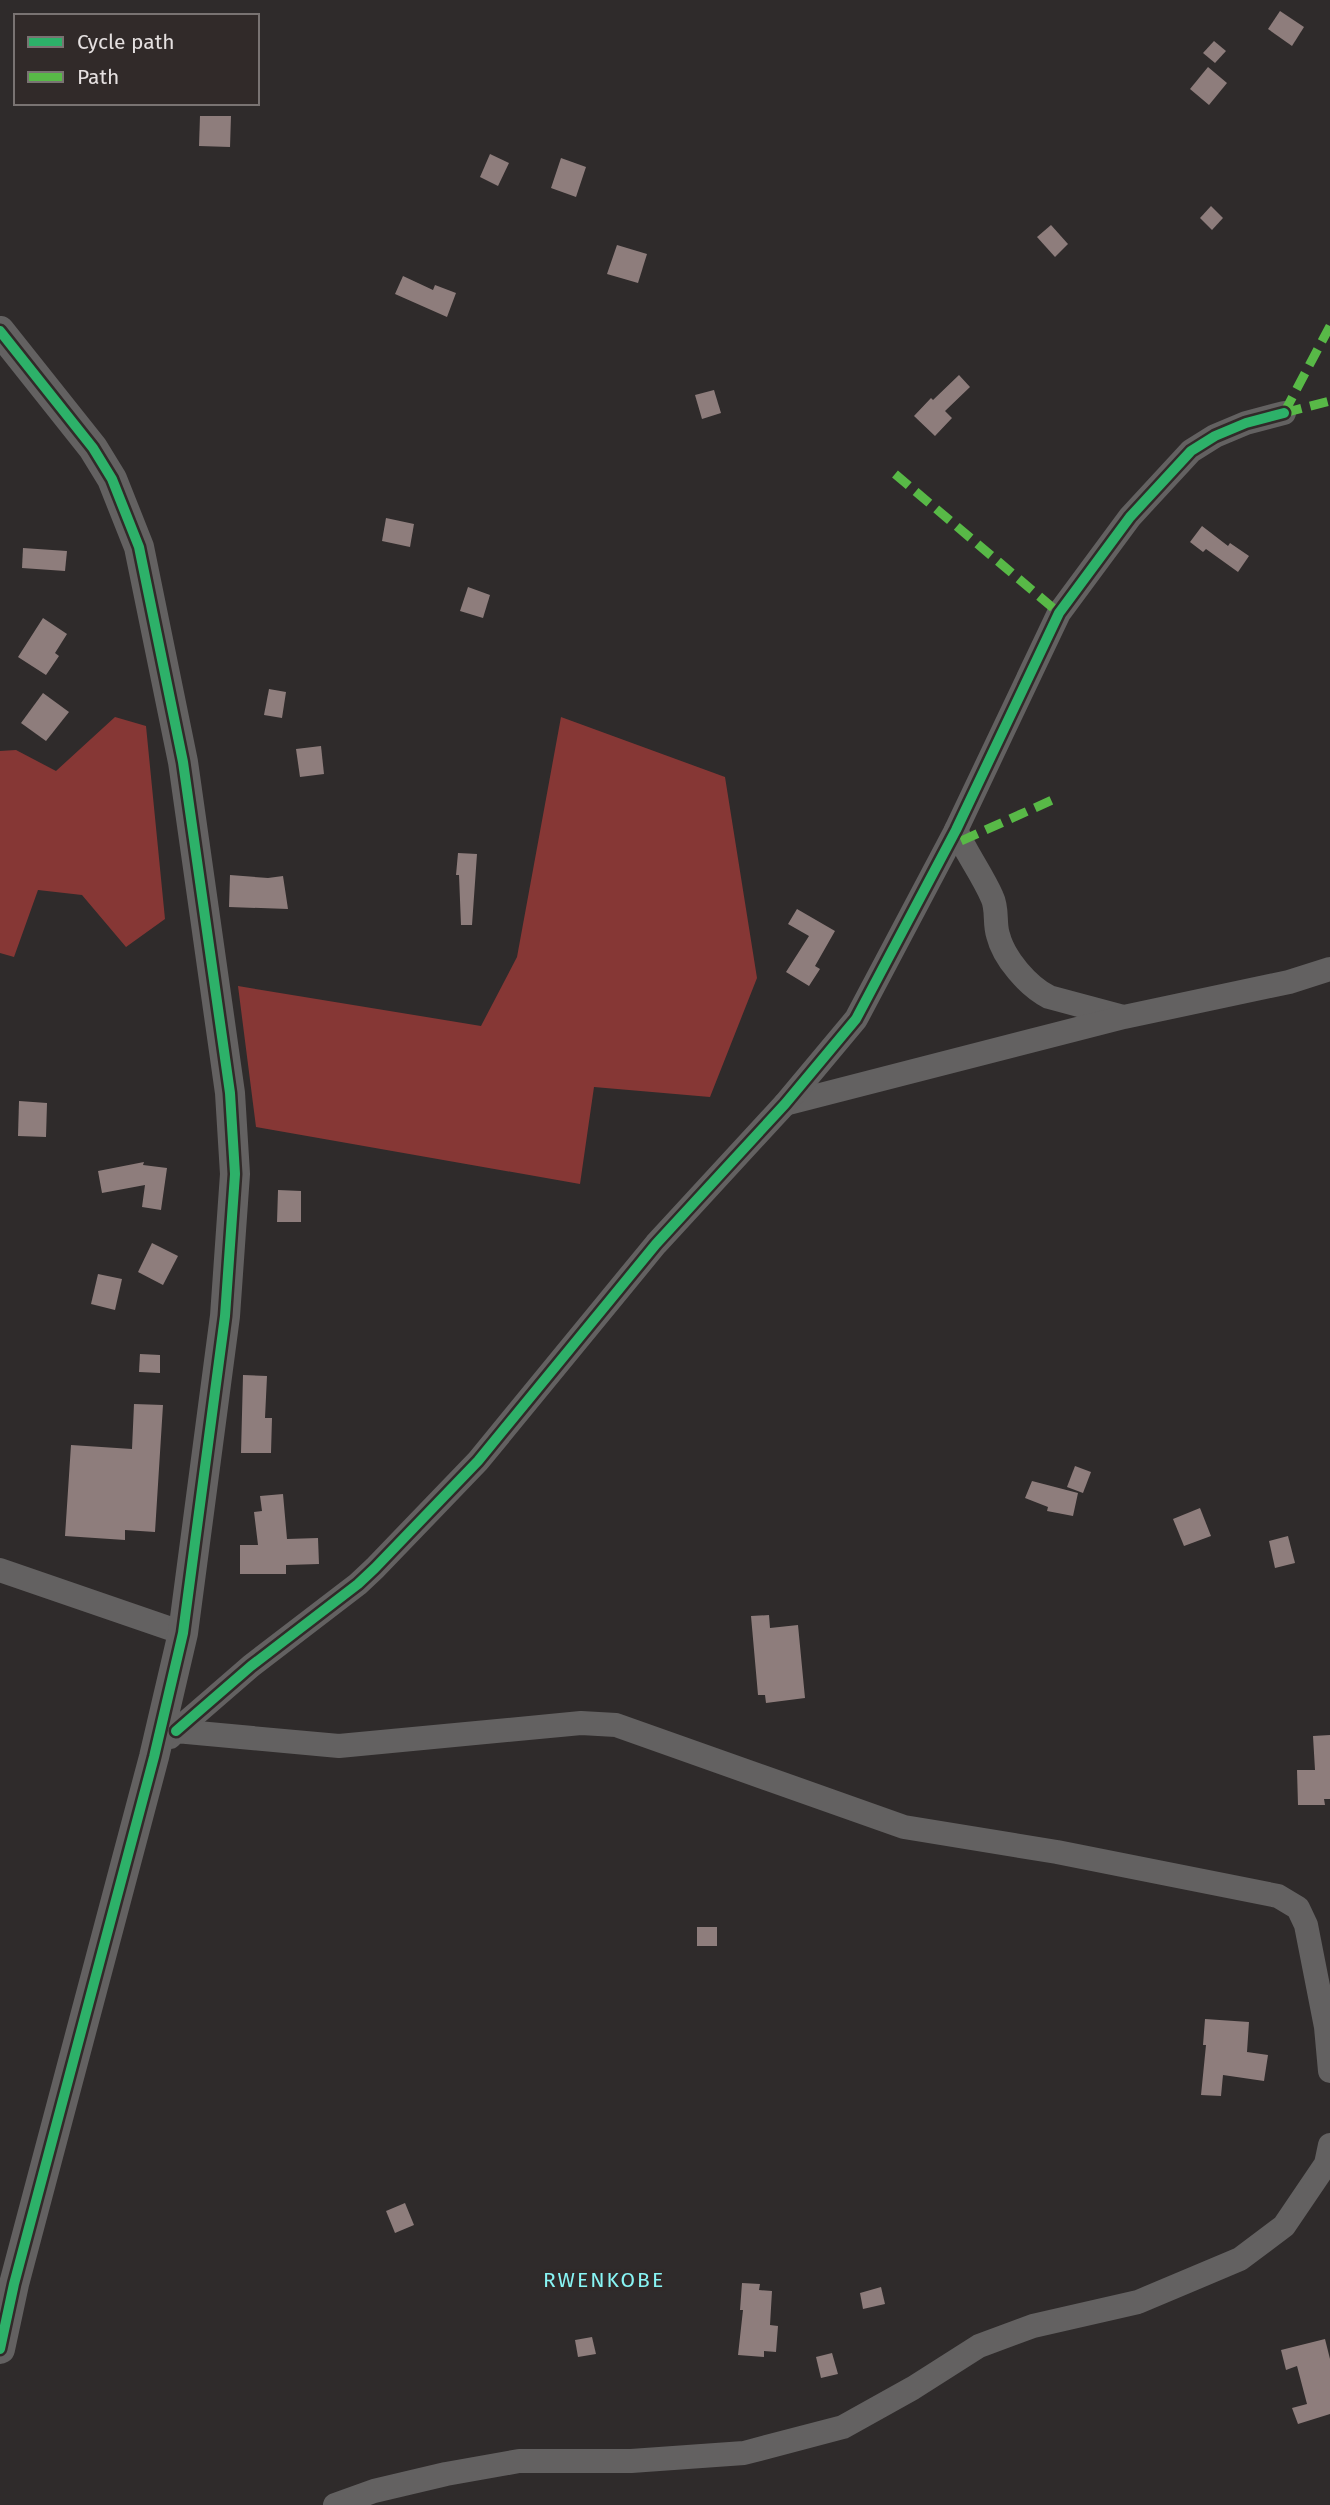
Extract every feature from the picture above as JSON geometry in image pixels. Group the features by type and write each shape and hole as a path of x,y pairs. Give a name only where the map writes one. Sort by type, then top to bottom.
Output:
{"street":[{"path":"0,331 93,449 112,479 139,547 183,762 230,1093 235,1174 229,1264 183,1633 154,1757 7,2283 0,2349"},
{"path":"154,1757 176,1731 251,1666 375,1568 478,1461 656,1244 785,1104 856,1019 956,830 1059,613 1122,526 1191,451 1215,436 1284,413"},
{"path":"956,830 994,902 998,935 1003,949 1022,975 1040,993 1049,997 1124,1017"},
{"path":"785,1104 1124,1017 1276,985 1330,968"},
{"path":"0,1570 183,1633"},
{"path":"176,1731 339,1746 581,1723 616,1725 904,1826 1057,1852 1278,1896 1298,1908 1306,1925 1326,2027 1330,2071"},
{"path":"335,2505 374,2491 519,2461 631,2462 744,2453 843,2427 913,2388 979,2346 1033,2326 1138,2302 1240,2259 1284,2226 1326,2164 1330,2145"}],"shaded area":[{"path":"115,717 146,726 165,919 126,947 82,895 38,890 14,957 0,953 0,751 16,750 56,771"},
{"path":"561,717 725,777 757,978 710,1097 594,1087 580,1184 256,1127 238,986 481,1026 517,957"}],"building":[{"path":"1280,11 1304,27 1292,46 1268,29"},
{"path":"1214,41 1226,51 1215,63 1203,53"},
{"path":"1208,67 1227,83 1209,105 1190,89"},
{"path":"200,116 231,116 230,147 199,146"},
{"path":"490,154 509,163 498,186 480,177"},
{"path":"561,158 586,167 576,197 551,188"},
{"path":"1211,206 1223,218 1212,230 1200,218"},
{"path":"1051,225 1068,244 1055,257 1037,237"},
{"path":"617,245 647,254 638,283 607,274"},
{"path":"403,276 433,290 435,285 456,293 447,317 395,294"},
{"path":"959,375 970,387 945,411 952,418 935,436 914,416"},
{"path":"714,390 721,413 702,419 695,395"},
{"path":"386,518 414,524 410,547 382,541"},
{"path":"1202,526 1228,546 1230,543 1249,556 1238,572 1206,549 1203,552 1190,542"},
{"path":"23,548 67,551 65,571 22,568"},
{"path":"468,587 490,595 483,618 460,611"},
{"path":"43,618 67,634 55,653 59,656 46,675 18,657"},
{"path":"269,689 286,692 282,718 264,715"},
{"path":"43,693 69,712 46,741 21,723"},
{"path":"321,746 324,774 300,777 296,749"},
{"path":"458,853 477,854 472,925 461,925 459,875 456,875"},
{"path":"230,875 268,878 283,876 288,909 229,907"},
{"path":"797,909 835,931 815,966 820,969 809,986 786,972 809,936 788,924"},
{"path":"19,1101 47,1103 46,1137 18,1136"},
{"path":"144,1162 143,1165 167,1168 161,1210 142,1207 145,1185 102,1193 98,1171"},
{"path":"278,1190 301,1191 301,1222 277,1222"},
{"path":"152,1243 178,1256 163,1285 138,1272"},
{"path":"98,1274 122,1279 115,1310 91,1304"},
{"path":"140,1354 160,1355 160,1373 139,1372"},
{"path":"243,1375 267,1376 265,1418 272,1418 271,1453 241,1453"},
{"path":"134,1404 163,1405 155,1532 125,1530 125,1540 65,1536 71,1445 132,1449"},
{"path":"1075,1466 1091,1472 1083,1493 1067,1487"},
{"path":"1032,1481 1078,1493 1073,1516 1047,1511 1048,1507 1025,1498"},
{"path":"283,1494 287,1539 318,1538 319,1564 286,1565 286,1574 240,1574 240,1545 258,1545 254,1512 262,1511 260,1496"},
{"path":"1200,1508 1211,1536 1184,1546 1173,1519"},
{"path":"1288,1536 1295,1563 1275,1568 1269,1541"},
{"path":"769,1615 770,1628 798,1625 805,1698 766,1703 765,1695 758,1695 751,1616"},
{"path":"1330,1735 1330,1799 1324,1799 1325,1805 1298,1805 1297,1770 1315,1770 1313,1736"},
{"path":"697,1927 717,1927 717,1946 697,1946"},
{"path":"1205,2019 1249,2022 1247,2052 1268,2055 1264,2081 1223,2075 1221,2096 1201,2095 1206,2045 1203,2045"},
{"path":"405,2203 414,2225 395,2233 386,2211"},
{"path":"742,2283 760,2284 759,2290 772,2291 770,2325 778,2326 776,2352 764,2351 764,2357 738,2355 743,2310 740,2310"},
{"path":"881,2287 885,2304 863,2309 860,2293"},
{"path":"592,2337 596,2354 578,2357 575,2340"},
{"path":"1325,2339 1330,2359 1330,2414 1298,2424 1292,2408 1307,2404 1297,2366 1286,2370 1281,2350"},
{"path":"832,2353 838,2374 821,2378 816,2357"}],"marked path":[{"path":"1284,413 1330,326"},
{"path":"1284,413 1330,401"},
{"path":"895,474 1059,613"},
{"path":"961,841 1059,797"}],"cycle path":[{"path":"0,331 93,448 112,479 139,547 183,762 230,1093 235,1174 225,1316 183,1633 154,1757 14,2284 0,2349"},
{"path":"176,1731 251,1666 375,1568 478,1461 656,1244 785,1104 856,1019 956,830 1059,613 1130,517 1191,451 1215,436 1246,423 1284,413"}],"district":[{"name":"RWENKOBE","path":"604,2280"}]}
